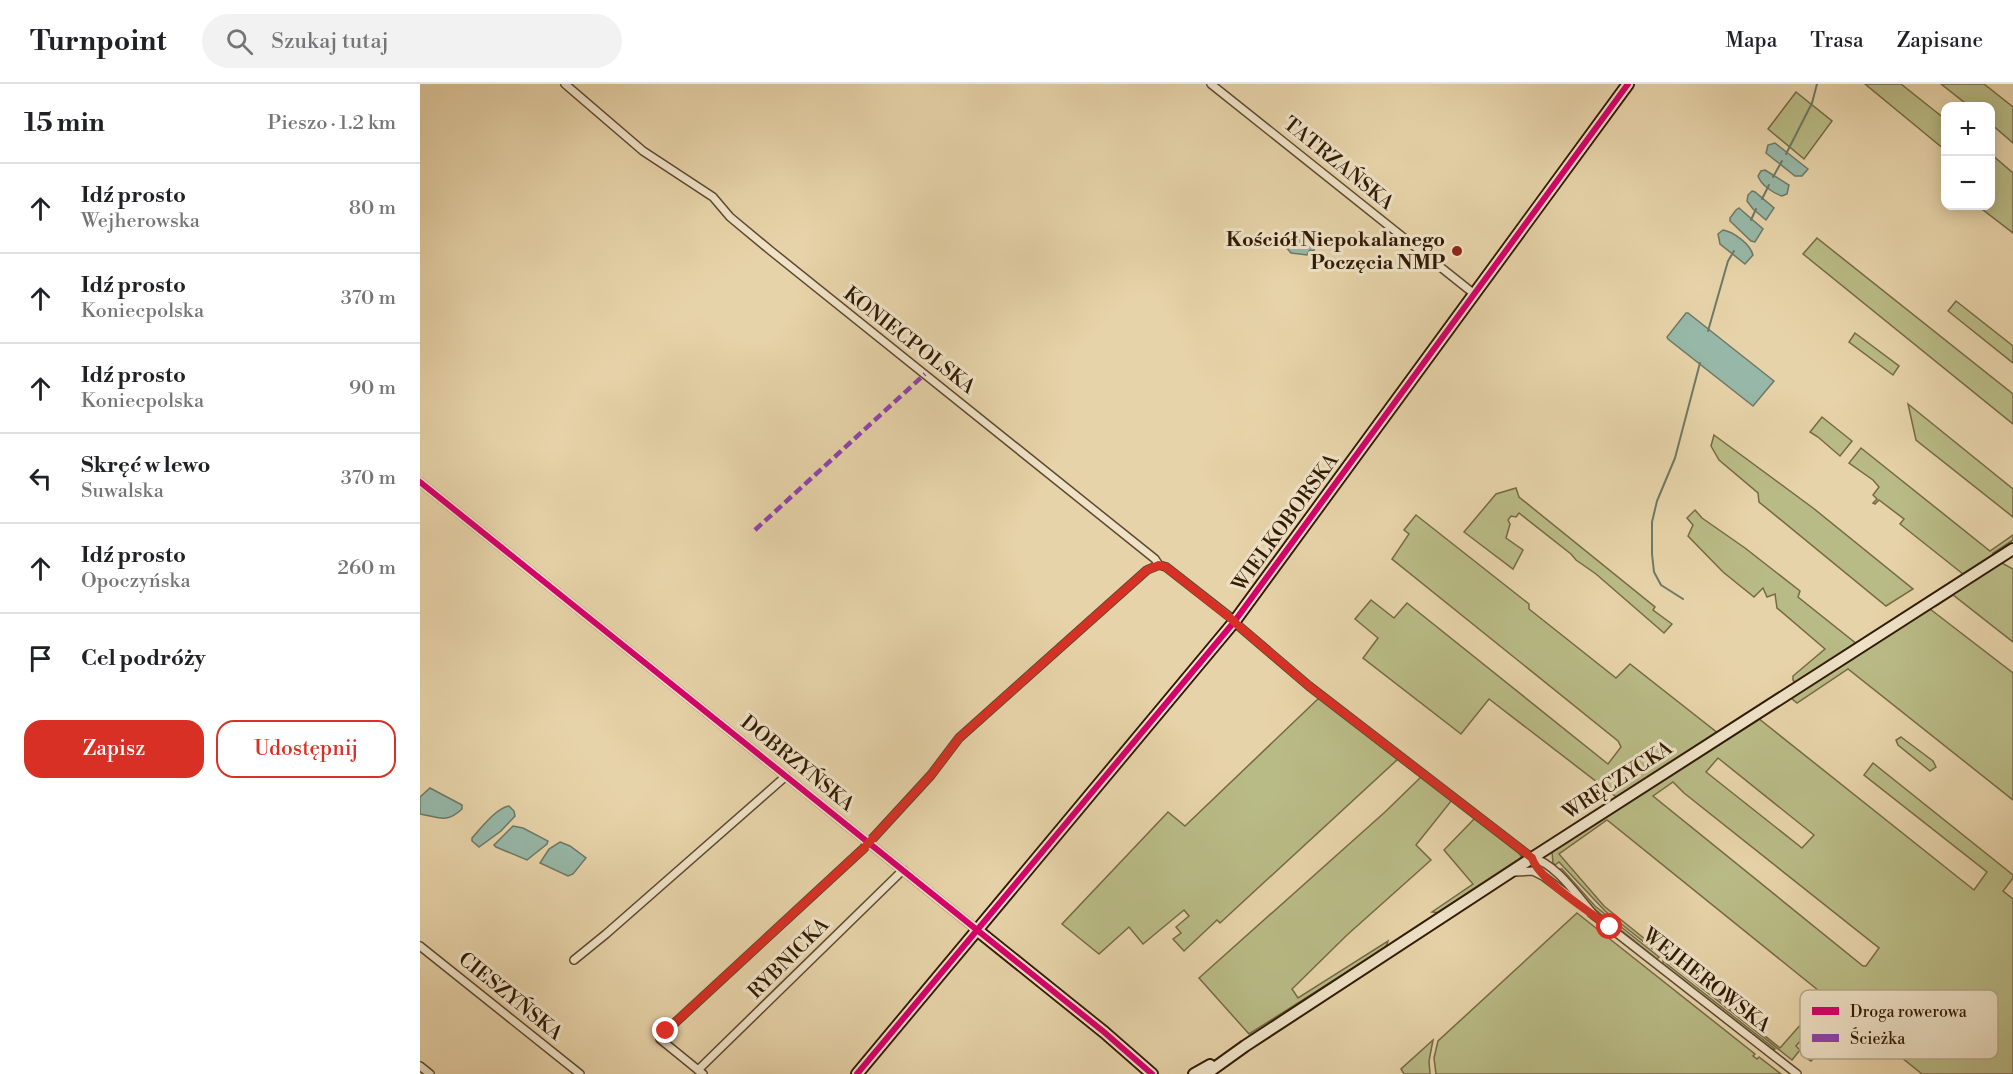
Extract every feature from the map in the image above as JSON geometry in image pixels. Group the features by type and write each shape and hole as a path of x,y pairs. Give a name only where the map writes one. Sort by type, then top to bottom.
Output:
{"street":[{"name":"KONIECPOLSKA","path":"566,84 643,151 714,197 730,217 771,251 1068,488 1155,559 1159,565 1166,567 1309,686 1532,858"},
{"name":"TATRZAŃSKA","path":"1211,84 1473,293"},
{"name":"WIELKOBORSKA","path":"857,1074 1234,622 1628,84"},
{"name":"DOBRZYŃSKA","path":"420,482 1104,1032 1150,1073"},
{"name":"WRĘCZYCKA","path":"1206,1074 1508,873 2013,549"},
{"path":"868,842 931,775 959,738 1147,570 1159,565"},
{"name":"DOBRZYŃSKA","path":"574,960 786,776"},
{"name":"RYBNICKA","path":"868,842 660,1039 701,1072 903,870"},
{"path":"1554,869 1549,858 1556,842"},
{"path":"1543,876 1532,858 1539,859 1554,869"},
{"name":"WEJHEROWSKA","path":"1554,869 1594,915"},
{"path":"1508,873 1528,870 1543,876"},
{"name":"WEJHEROWSKA","path":"1543,876 1797,1074"},
{"name":"CIESZYŃSKA","path":"420,946 580,1074"},
{"name":"WRĘCZYCKA","path":"1194,1074 1245,1046"},
{"path":"420,1066 430,1074"}],"green space":[{"path":"1865,84 1901,84 1941,116 1941,147"},
{"path":"1941,84 1984,84 2013,107 2013,143 1995,127 1995,102 1964,102"},
{"path":"1796,92 1832,121 1804,159 1768,129"},
{"path":"1995,157 2013,173 2013,233 1983,210 1995,210"},
{"path":"1817,238 2013,394 2013,424 1803,254"},
{"path":"1956,301 2013,346 2013,363 1948,311"},
{"path":"1855,333 1899,366 1893,375 1849,342"},
{"path":"1908,404 2013,489 2013,517 1916,440"},
{"path":"1822,417 1852,441 1840,456 1810,432"},
{"path":"1714,435 1813,508 1913,589 1886,606 1759,502 1758,493 1719,460 1711,446"},
{"path":"1861,448 1990,551 2013,535 2013,540 1993,553 1996,556 1969,573 1963,574 1900,524 1904,519 1879,500 1873,503 1877,499 1873,495 1879,487 1849,463"},
{"path":"1516,488 1519,497 1655,607 1653,610 1672,624 1664,633 1596,574 1519,513 1508,520 1510,524 1506,538 1523,550 1513,569 1464,532 1496,494"},
{"path":"1695,510 1702,518 1800,591 1798,597 1858,645 1796,684 1793,676 1825,649 1777,608 1775,594 1767,597 1763,588 1754,597 1723,572 1688,536 1693,525 1687,518"},
{"path":"1416,515 1529,604 1529,609 1616,678 1630,664 1719,734 1619,799 1489,699 1461,734 1363,658 1378,638 1355,619 1371,600 1394,618 1407,603 1608,764 1621,747 1618,741 1392,559 1409,534 1404,530"},
{"path":"2000,562 2013,569 2013,642 1953,595 1936,606"},
{"path":"1930,609 2013,673 2013,800 1848,669 1797,703 1790,697"},
{"path":"1320,697 1398,759 1220,923 1217,920 1184,951 1173,939 1181,933 1176,927 1189,916 1184,910 1143,944 1129,927 1099,954 1062,924 1168,812 1185,826"},
{"path":"1758,718 1974,890 1987,872 1864,775 1873,763 2013,875 2003,891 2013,899 2013,1074 1922,1074 1903,1059 1998,1059 1998,990 1818,990 1607,820 1559,854 1604,906 1780,1048 1800,1025 1800,1041 1796,1046 1800,1050 1792,1060 1605,911 1559,862 1555,865 1553,863 1552,852","holes":["1718,758 1814,835 1802,848 1706,772","1673,782 1879,948 1866,966 1863,966 1653,796"]},
{"path":"1901,737 1933,761 1936,767 1930,771 1898,745 1896,740"},
{"path":"1421,777 1452,800 1416,845 1431,860 1347,935 1292,989 1298,998 1388,941 1386,947 1249,1034 1199,978"},
{"path":"1476,817 1517,850 1521,856 1520,860 1440,913 1432,912 1473,884 1444,850"},
{"path":"1558,869 1562,869 1595,906 1659,957 1657,959 1592,907"},
{"path":"1577,913 1755,1054 1753,1056 1757,1059 1759,1057 1781,1074 1436,1074 1434,1058 1438,1041"},
{"path":"1663,961 1775,1049 1772,1050 1663,964"},
{"path":"1433,1040 1429,1061 1430,1074 1404,1074 1401,1069"}],"shaded area":[{"path":"1775,143 1808,169 1802,176 1795,176 1766,153 1768,145"},
{"path":"1765,170 1789,185 1787,194 1779,195 1762,182 1758,176 1761,171"},
{"path":"1752,191 1774,208 1766,220 1747,201"},
{"path":"1739,208 1763,229 1755,242 1751,241 1730,221"},
{"path":"1723,230 1732,233 1749,247 1753,255 1745,264 1720,244 1718,234"},
{"path":"1287,232 1302,237 1314,251 1310,250 1307,255 1291,253 1280,240"},
{"path":"1686,313 1774,381 1753,406 1668,339 1667,337"},
{"path":"430,788 462,805 462,809 447,818 420,814 420,797"},
{"path":"509,806 515,816 501,831 479,847 472,841 472,838 489,819 499,810"},
{"path":"513,826 523,828 548,841 547,844 527,860 496,847 494,845"},
{"path":"560,842 570,846 586,858 573,874 568,876 540,863 549,849"}],"waterway":[{"path":"1786,154 1812,103 1817,84"},
{"path":"1773,177 1782,161"},
{"path":"1762,199 1769,185"},
{"path":"1751,220 1756,209"},
{"path":"1708,331 1728,261 1734,251"},
{"path":"1683,599 1661,585 1654,572 1652,522 1657,501 1675,458 1700,363"}],"marked path":[{"path":"755,530 925,374"}],"cycle path":[{"path":"857,1074 1234,622 1628,84"},
{"path":"420,482 1104,1032 1152,1074"}],"place":[{"name":"Kościół Niepokalanego Poczęcia NMP","path":"1457,251"}],"route":[{"path":"666,1031 863,849 931,775 959,738 1147,570 1159,565 1166,567 1234,621 1309,686 1486,821 1532,858 1543,876 1610,927"}]}
